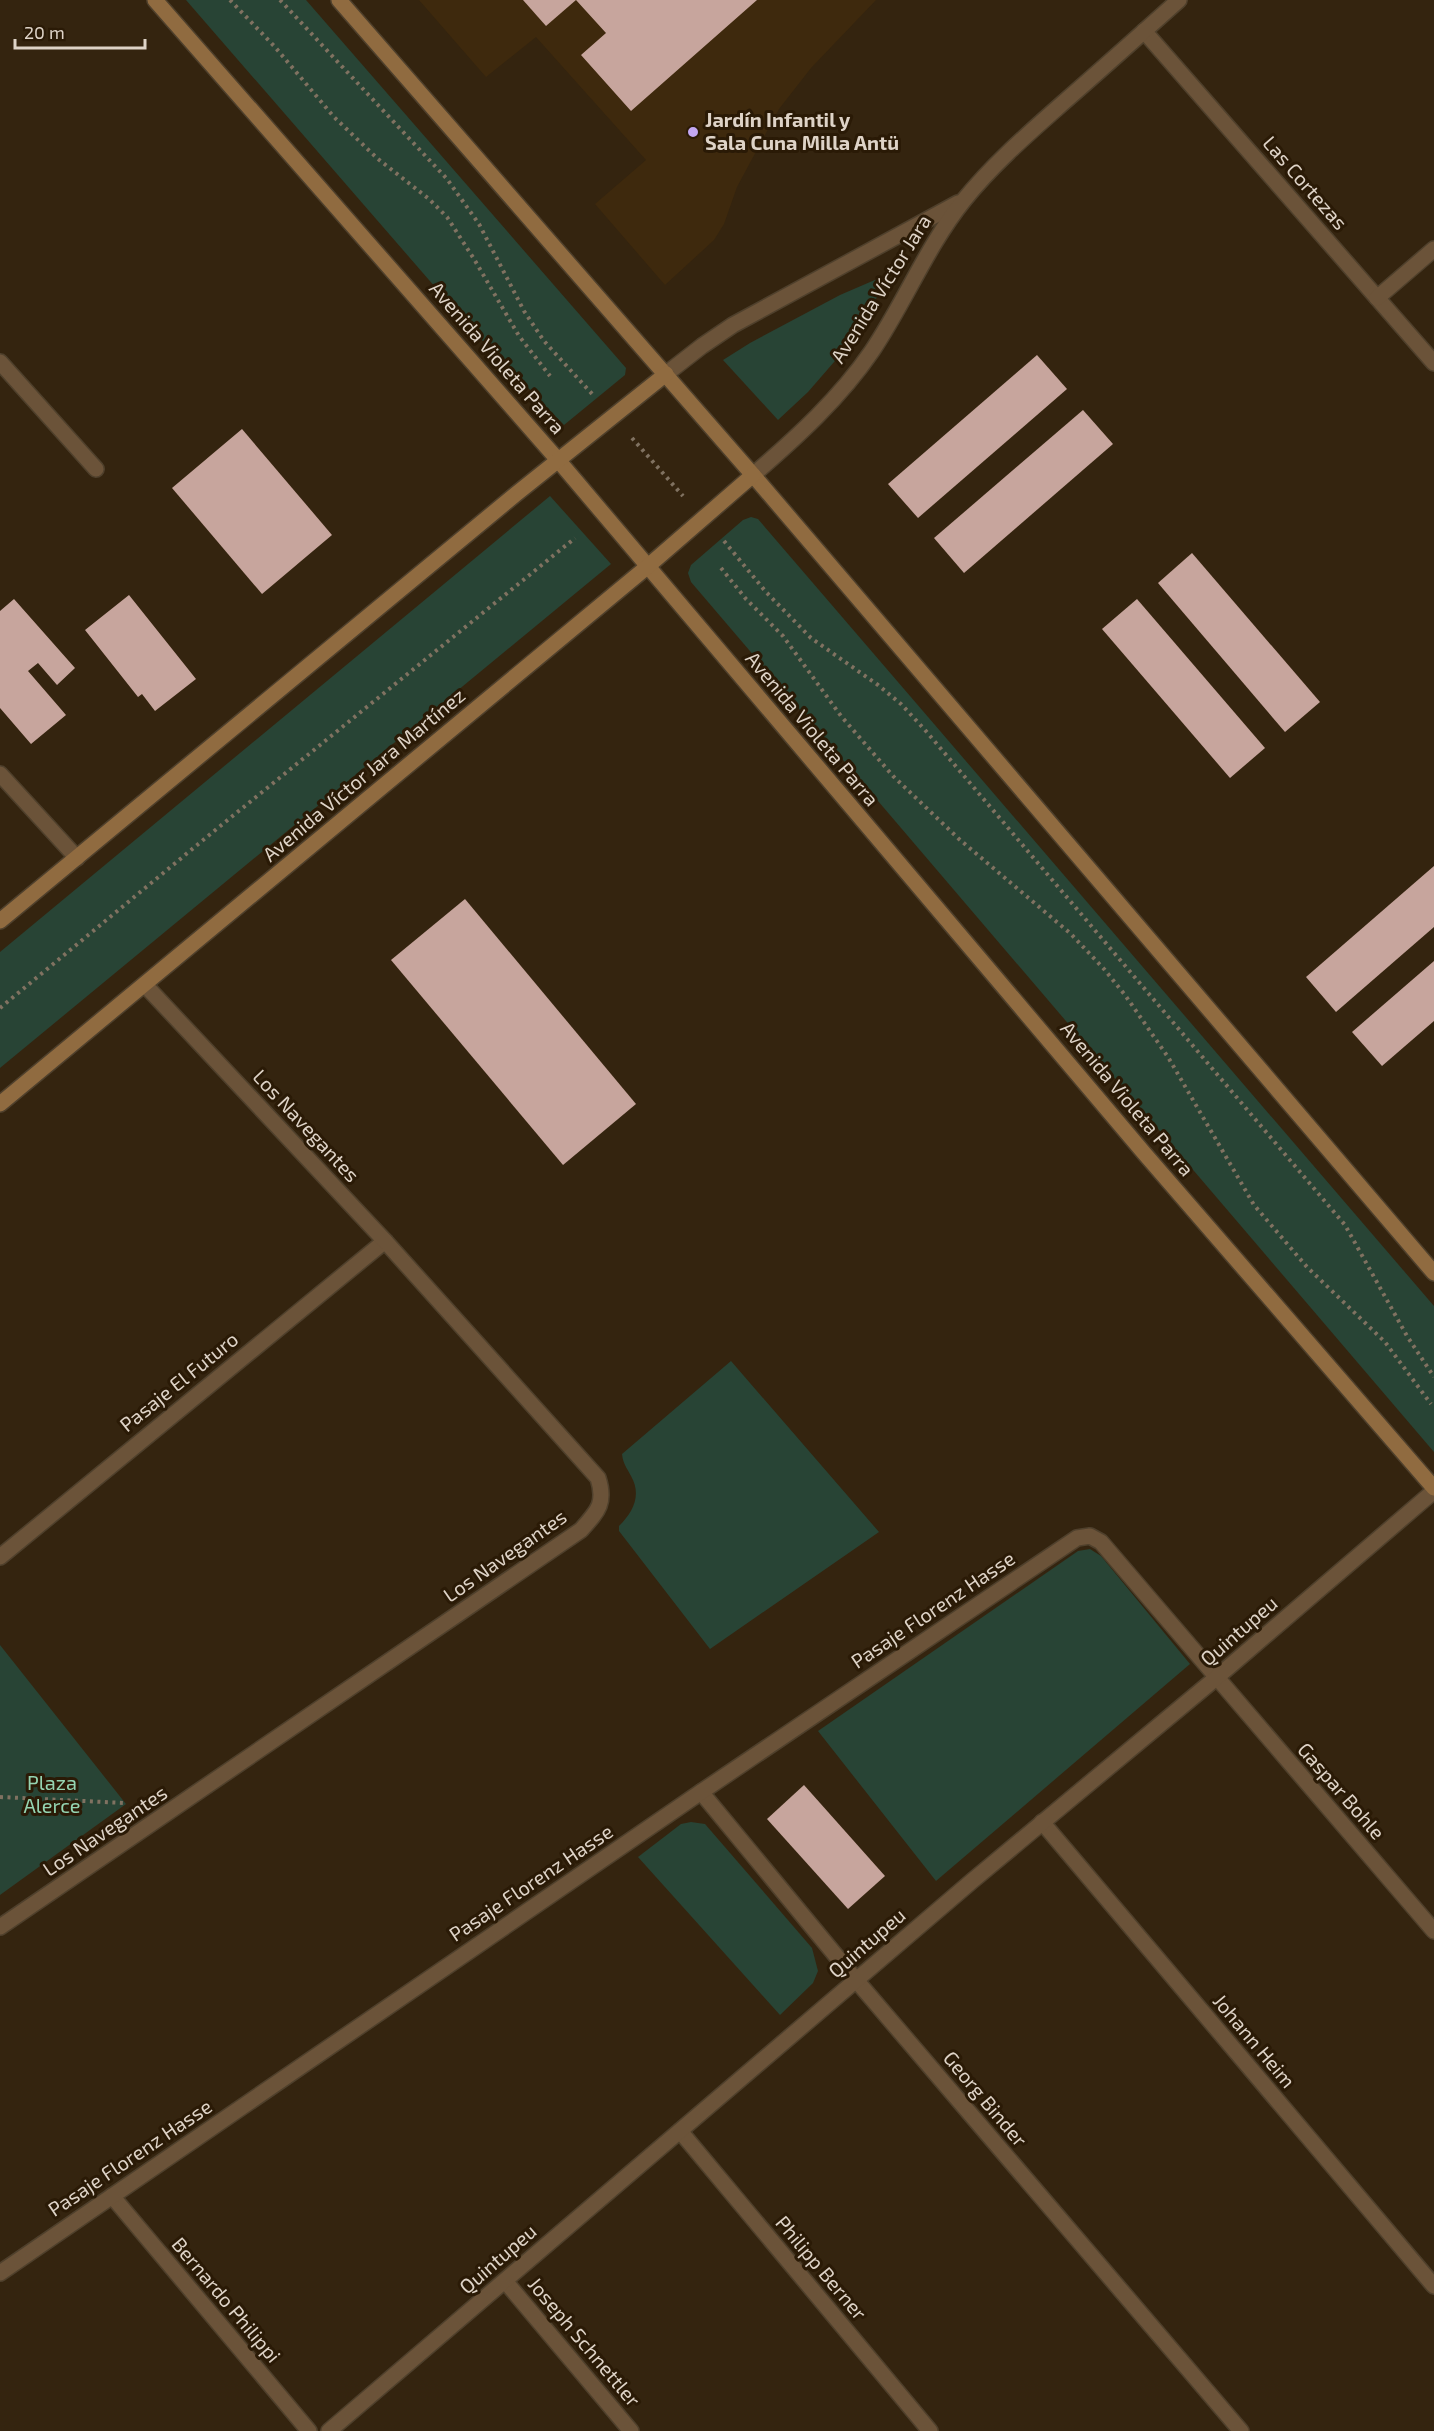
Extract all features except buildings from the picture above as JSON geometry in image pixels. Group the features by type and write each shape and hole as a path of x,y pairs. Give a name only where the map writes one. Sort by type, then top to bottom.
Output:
{"main road":[{"name":"Avenida Violeta Parra","path":"155,0 558,460 1144,1153 1434,1489"},
{"path":"339,0 753,475 1434,1273"},
{"path":"0,921 558,460 666,374"},
{"name":"Avenida Víctor Jara Martínez","path":"0,1104 647,567 753,475"}],"street":[{"name":"Avenida Víctor Jara","path":"753,475 788,445 859,368 893,316 945,224 965,198 1038,126 1179,0"},
{"name":"Las Cortezas","path":"1144,31 1434,363"},
{"name":"Avenida Víctor Jara","path":"666,374 733,325 872,251 965,198"},
{"path":"1377,298 1434,249"},
{"path":"0,362 96,469"},
{"path":"0,774 76,858"},
{"name":"Los Navegantes","path":"0,1927 581,1530 601,1503 602,1491 598,1478 385,1240 145,985"},
{"name":"Pasaje El Futuro","path":"0,1557 385,1240"},
{"name":"Quintupeu","path":"329,2431 1042,1822 1216,1678 1434,1489"},
{"name":"Gaspar Bohle","path":"1090,1536 1101,1542 1434,1932"},
{"name":"Pasaje Florenz Hasse","path":"0,2273 701,1792 1077,1538 1090,1536"},
{"name":"Georg Binder","path":"701,1792 856,1980 1241,2431"},
{"name":"Johann Heim","path":"1042,1822 1434,2286"},
{"name":"Philipp Berner","path":"680,2131 930,2431"},
{"name":"Bernardo Philippi","path":"112,2196 309,2431"},
{"name":"Joseph Schnettler","path":"505,2281 631,2431"}],"path":[{"path":"230,0 275,47 334,117 378,159 429,199 447,217 519,336 550,376"},
{"path":"280,0 447,178 479,224 524,311 544,341 703,518 766,592 811,638 901,704 1279,1145 1345,1225 1407,1336 1434,1377"},
{"path":"0,1008 575,538"},
{"path":"721,568 746,599 783,636 841,716 893,776 927,810 1071,934 1104,969 1168,1057 1254,1205 1307,1267 1385,1342 1431,1404"},
{"path":"0,1797 180,1806"}],"shaded area":[{"name":"Jardín Infantil y Sala Cuna Milla Antü","path":"419,0 876,0 811,68 779,109 737,187 724,224 714,240 665,285 595,204 646,160 536,37 486,77"}],"green space":[{"path":"186,0 306,0 626,368 625,375 564,425 475,333"},
{"path":"884,276 887,279 854,339 808,392 778,420 723,360 840,295"},
{"path":"550,496 611,564 0,1068 0,952"},
{"path":"751,517 758,519 1434,1306 1434,1452 691,582 688,573 691,565 743,520"},
{"path":"731,1361 879,1532 710,1649 619,1531 619,1526 632,1509 636,1496 634,1483 622,1454"},
{"path":"1090,1549 1101,1556 1190,1664 936,1881 818,1731 1078,1551"},
{"name":"Plaza Alerce","path":"0,1645 126,1804 0,1895"},
{"path":"691,1822 705,1824 812,1948 818,1971 813,1983 780,2015 638,1857 681,1824"}],"place":[{"name":"Jardín Infantil y Sala Cuna Milla Antü","path":"693,132"}]}
